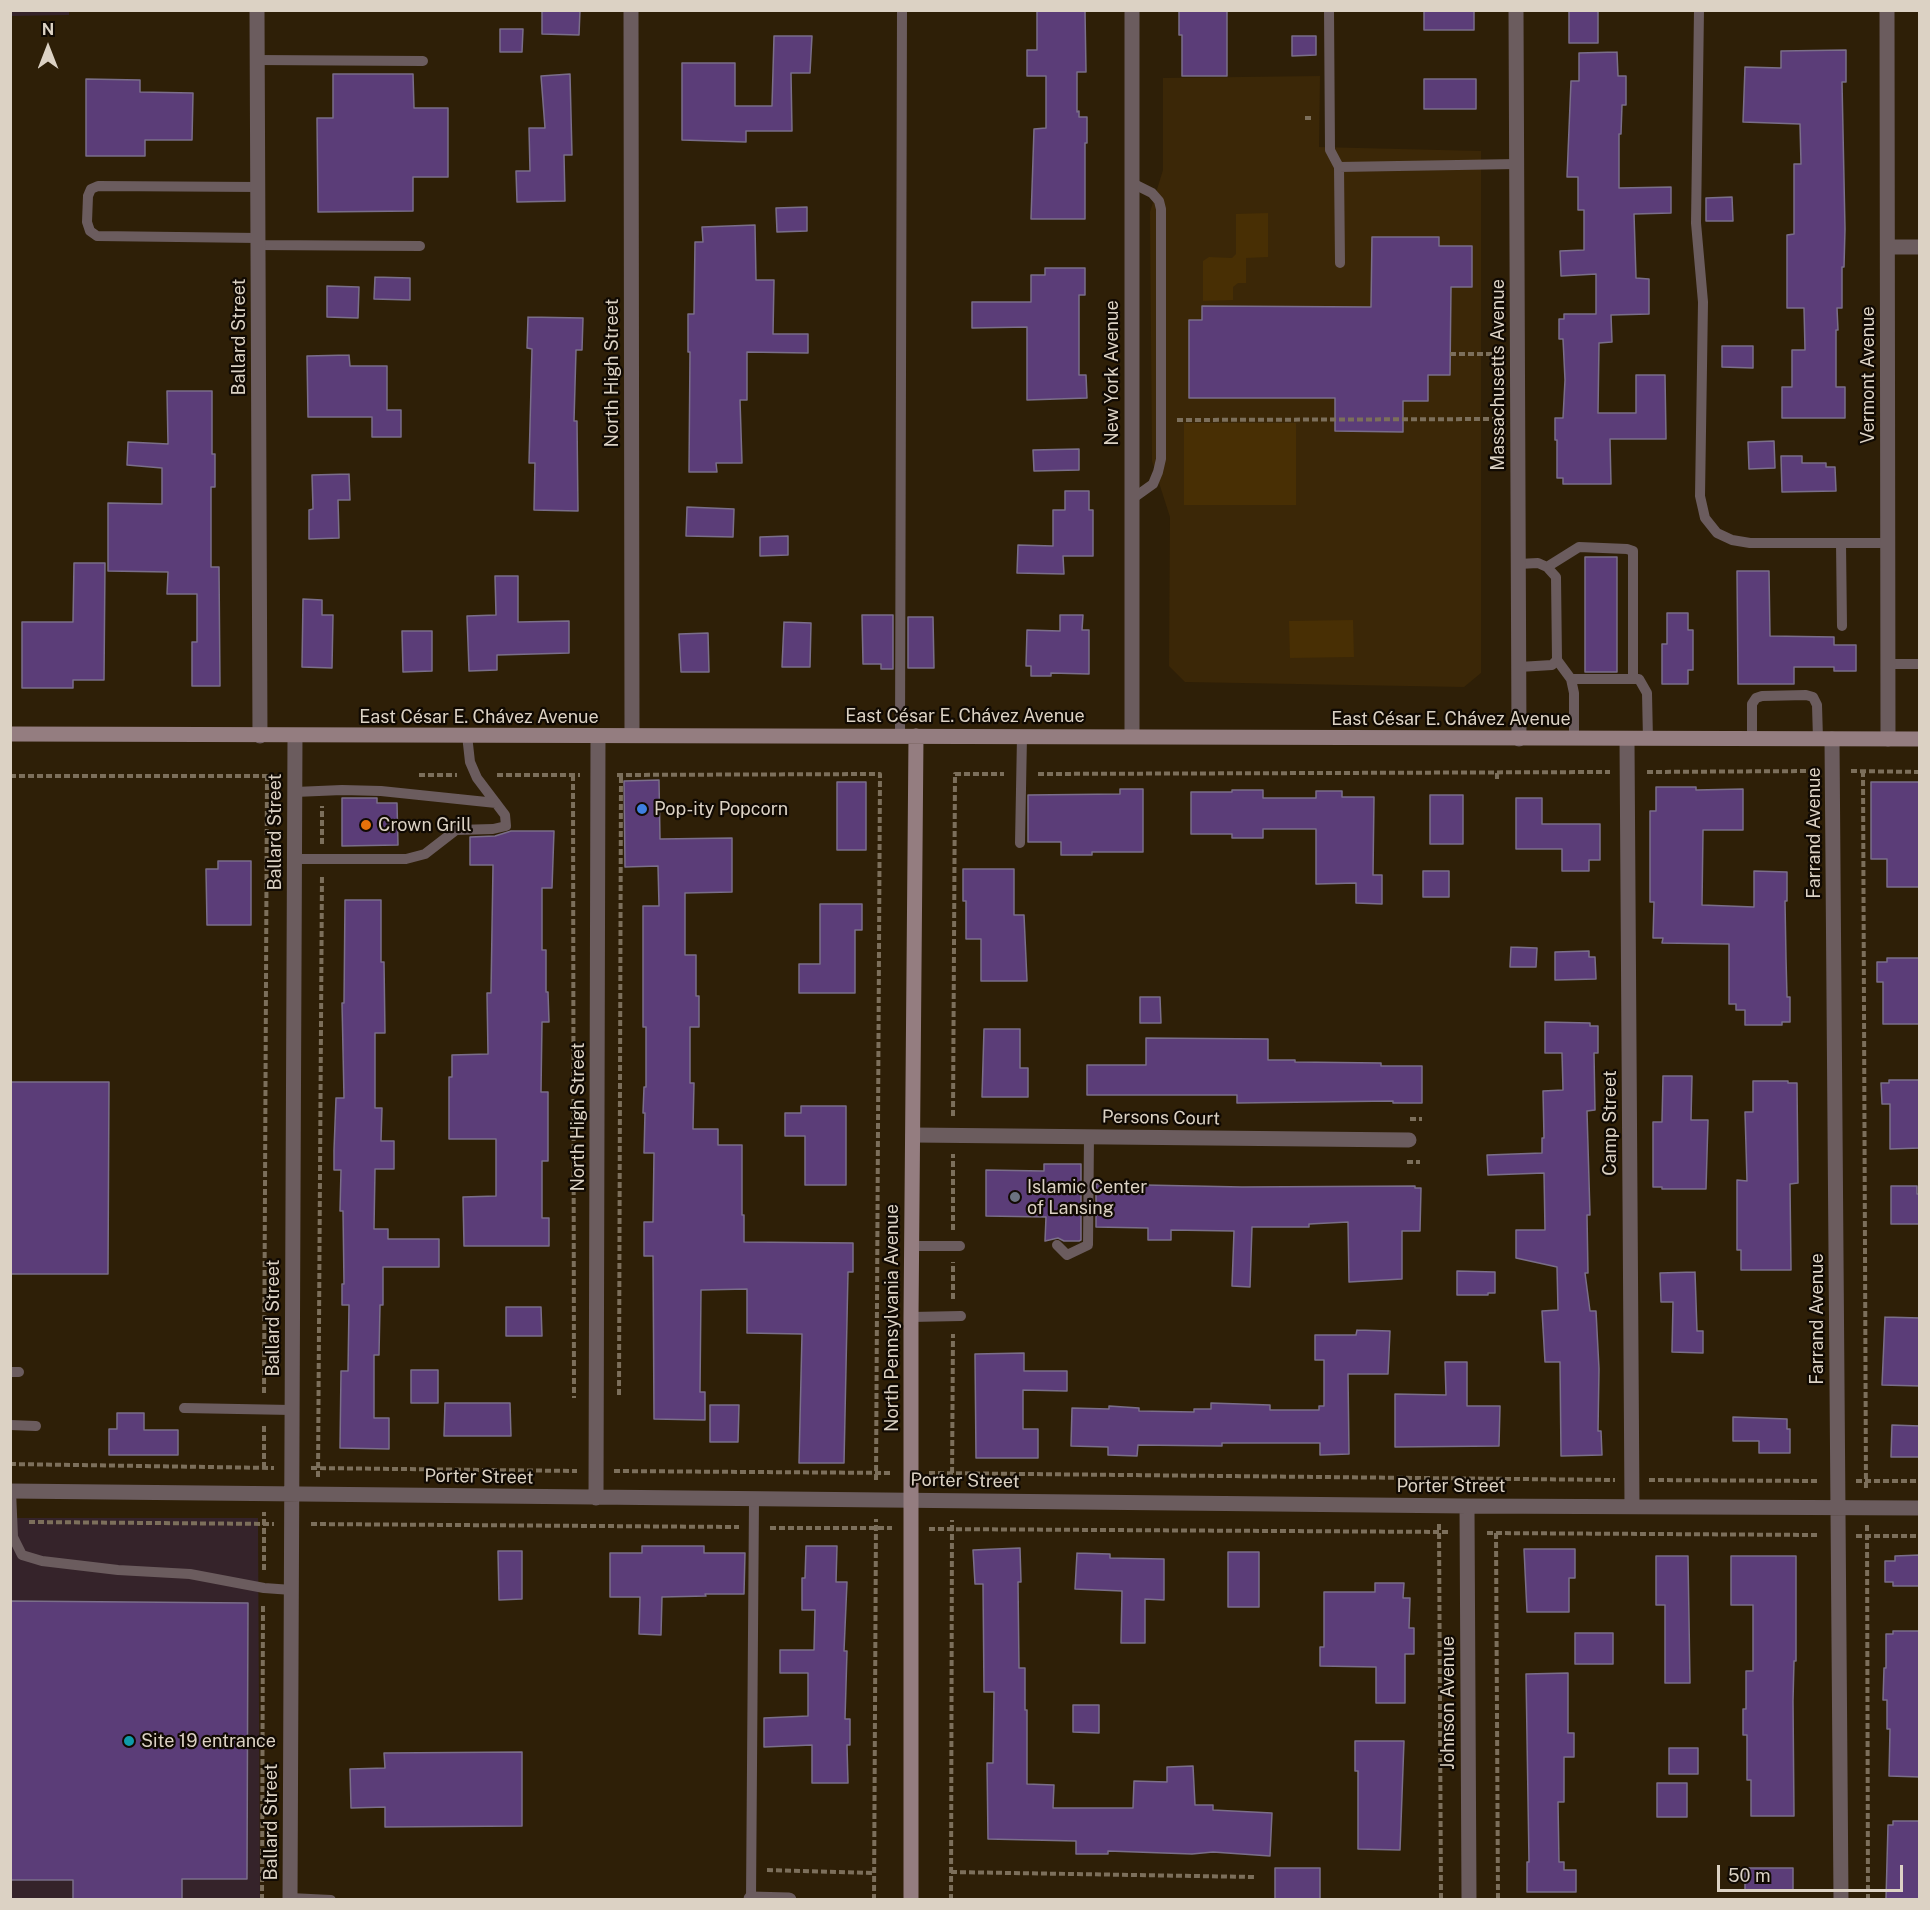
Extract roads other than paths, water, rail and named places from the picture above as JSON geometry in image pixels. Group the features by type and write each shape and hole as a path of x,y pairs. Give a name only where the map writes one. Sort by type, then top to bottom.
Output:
{"street":[{"name":"Ballard Street","path":"257,10 260,736"},
{"name":"North High Street","path":"631,10 632,735"},
{"name":"New York Avenue","path":"1132,10 1132,736"},
{"name":"Massachusetts Avenue","path":"1516,10 1519,739"},
{"name":"Vermont Avenue","path":"1887,10 1888,739"},
{"path":"1888,247 1920,247"},
{"name":"East César E. Chávez Avenue","path":"10,734 1920,739"},
{"name":"Ballard Street","path":"290,1899 295,736"},
{"name":"North High Street","path":"596,1498 598,736"},
{"name":"North Pennsylvania Avenue","path":"908,736 913,1135 911,1899"},
{"name":"Farrand Avenue","path":"1825,739 1833,771 1841,1899"},
{"name":"Camp Street","path":"1627,740 1632,1506"},
{"name":"Persons Court","path":"913,1135 1409,1140"},
{"name":"Porter Street","path":"11,1491 1438,1506 1920,1508"},
{"name":"Johnson Avenue","path":"1467,1506 1469,1899"},
{"path":"751,1899 789,1899"}],"lane":[{"path":"902,10 908,736"},
{"path":"1329,10 1330,150 1339,167 1340,263"},
{"path":"1699,10 1696,223 1703,302 1700,496 1705,518 1717,533 1750,543 1887,543"},
{"path":"258,60 423,61"},
{"path":"1339,167 1516,164"},
{"path":"1132,183 1152,193 1159,201 1161,209 1161,459 1153,484 1132,499"},
{"path":"258,187 98,186 91,189 88,196 87,222 90,231 97,236 420,246"},
{"path":"1841,543 1842,626"},
{"path":"1547,567 1579,547 1634,551 1633,679"},
{"path":"1518,564 1538,563 1547,567 1556,577 1557,660 1571,679 1574,693 1574,739"},
{"path":"1519,668 1552,665 1557,660"},
{"path":"1887,664 1920,664"},
{"path":"1571,679 1639,679 1647,693 1648,740"},
{"path":"1752,739 1752,704 1756,698 1806,695 1813,697 1817,705 1825,739"},
{"path":"295,860 406,859 425,854 456,830 493,829 506,826 505,815 476,775 470,762 467,735"},
{"path":"1020,843 1022,736"},
{"path":"295,792 381,791 496,803"},
{"path":"1057,1245 1067,1255 1088,1245 1089,1136"},
{"path":"912,1246 957,1246"},
{"path":"911,1317 957,1316"},
{"path":"184,1408 292,1410"},
{"path":"10,1425 36,1426"},
{"path":"11,1491 13,1537 22,1555 42,1561 118,1570 190,1574 264,1588 291,1590"},
{"path":"751,1899 754,1499"},
{"path":"290,1899 331,1899"}],"place":[{"name":"Pop-ity Popcorn","path":"642,809"},
{"name":"Crown Grill","path":"366,825"},
{"name":"Islamic Center of Lansing","path":"1015,1197"},
{"name":"Site 19 entrance","path":"129,1741"}]}
